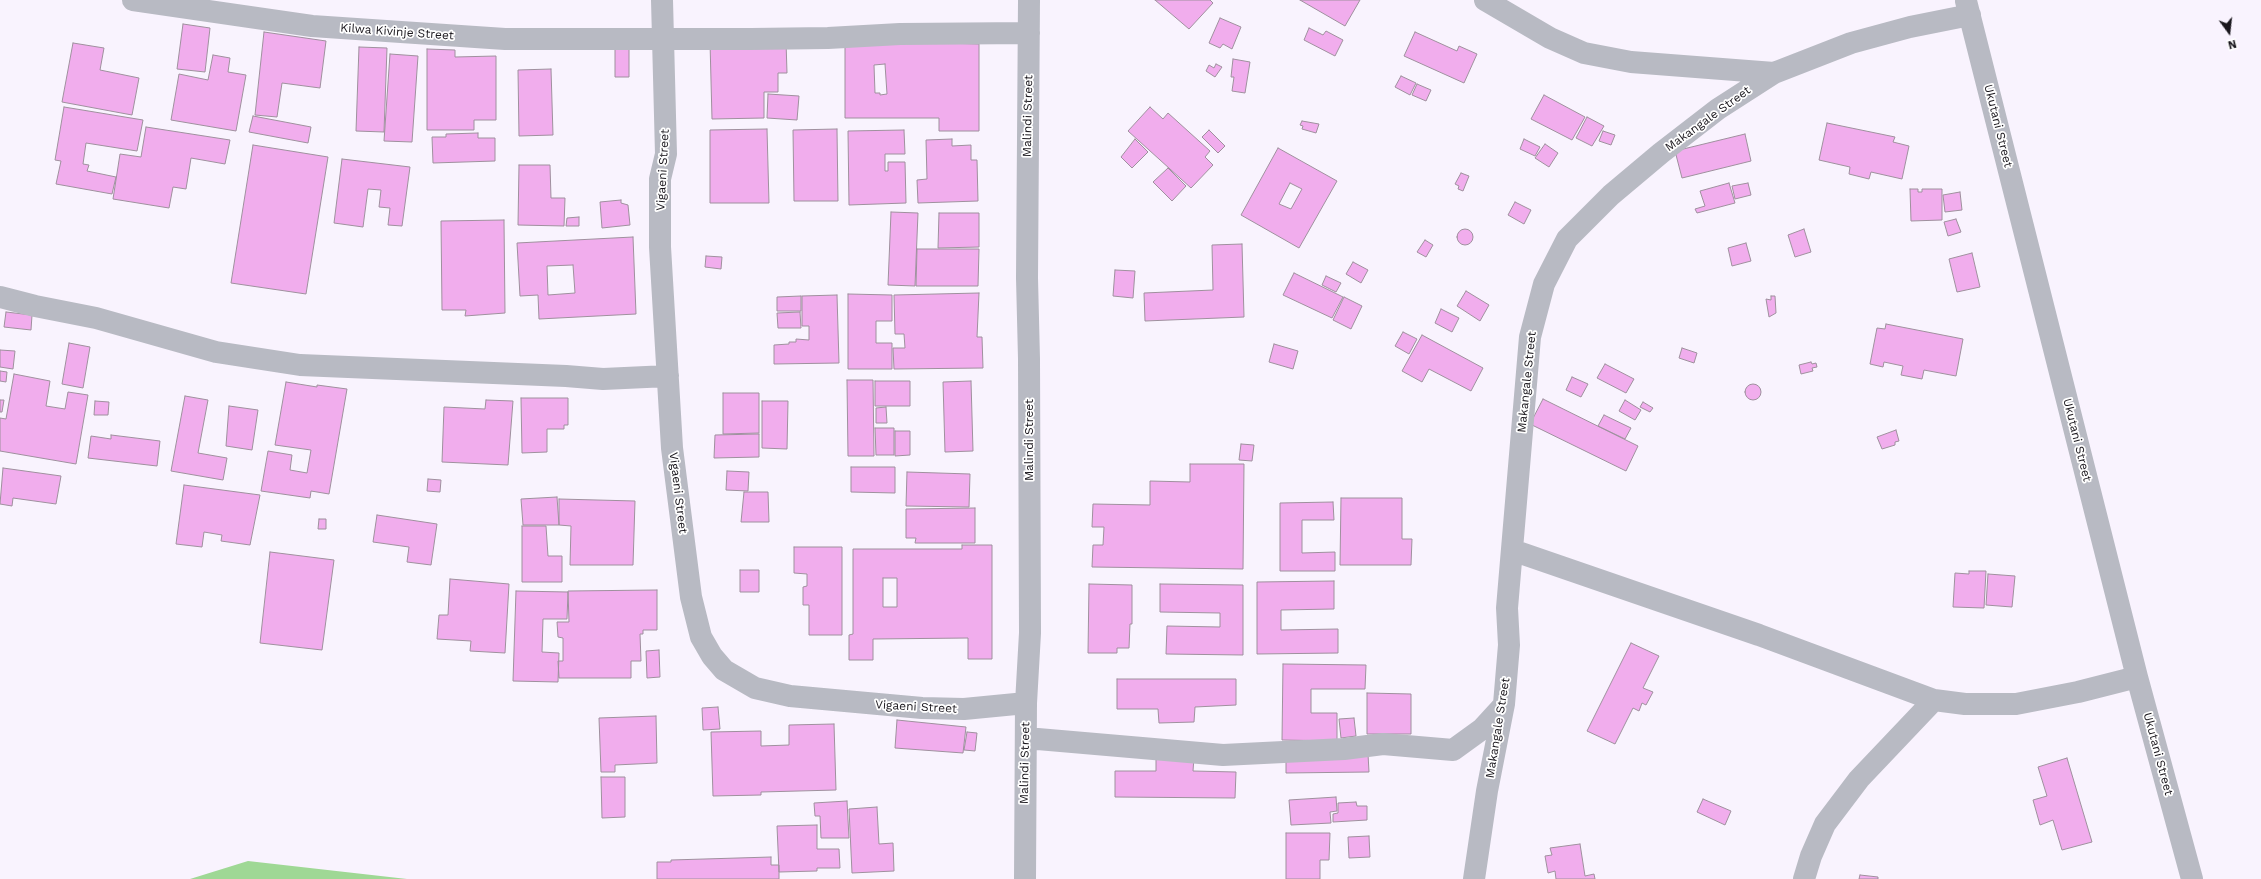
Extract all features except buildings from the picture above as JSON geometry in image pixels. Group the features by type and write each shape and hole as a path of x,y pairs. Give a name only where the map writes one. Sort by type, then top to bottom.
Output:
{"street":[{"name":"Kilwa Kivinje Street","path":"132,0 312,26 505,38 751,39 828,38 900,34 1029,33"},
{"name":"Vigaeni Street","path":"662,0 666,154 660,179 660,247 672,448 691,597 701,637 712,656 724,670 755,688 790,696 929,709 964,709 1026,703"},
{"name":"Malindi Street","path":"1025,879 1026,703 1030,633 1029,359 1027,278 1029,0"},
{"path":"1485,0 1550,38 1584,53 1646,64 1774,73"},
{"name":"Makangale Street","path":"1474,879 1487,791 1504,704 1509,645 1507,608 1530,337 1544,284 1567,239 1611,195 1661,153 1718,109 1774,73 1851,43 1910,27 1968,7"},
{"name":"Ukutani Street","path":"1968,7 2137,677 2192,879"},
{"path":"0,297 96,318 216,352 300,365 566,376 604,379 668,376"},
{"path":"1512,550 1758,635 1934,700 1965,704 2016,704 2078,692 2137,677"},
{"path":"1804,879 1811,856 1825,824 1859,779 1934,700"},
{"path":"1026,738 1222,755 1344,749 1383,744 1453,750 1482,729 1504,704"}],"green space":[{"path":"248,861 407,879 190,879"}]}
